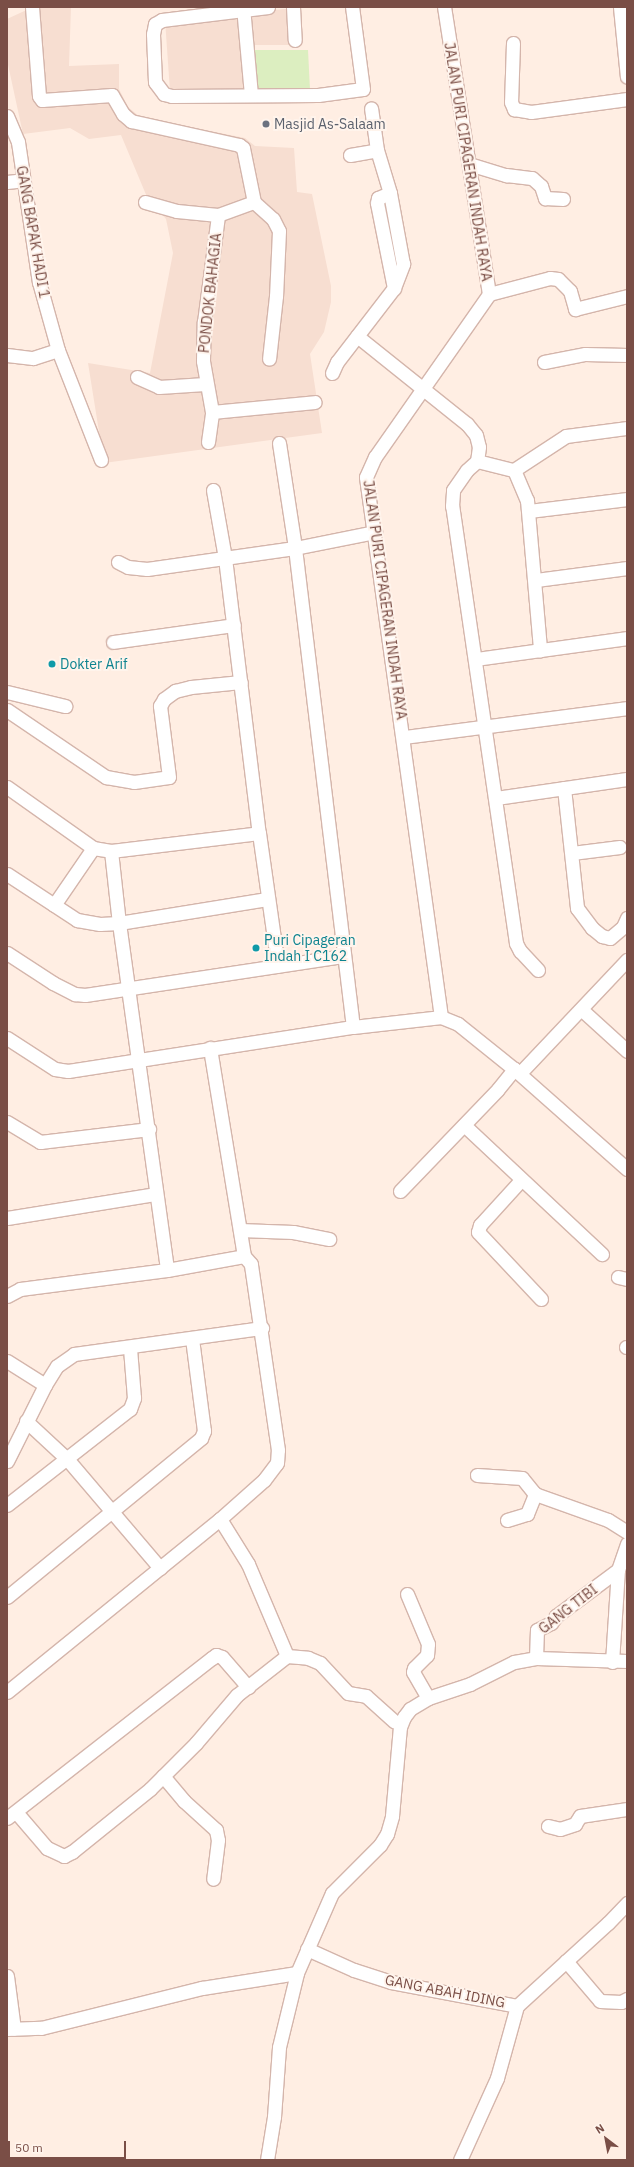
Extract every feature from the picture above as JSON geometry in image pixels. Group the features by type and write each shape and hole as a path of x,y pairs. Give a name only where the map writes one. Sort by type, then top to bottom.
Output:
{"street":[{"path":"32,7 40,96 42,100 112,95 122,114 130,121 239,145 246,155 254,202 273,219 279,230 276,296 270,359"},
{"path":"268,7 243,8 168,18 155,24 153,34 155,82 164,94 172,96 318,95 363,89 352,7"},
{"path":"293,7 295,40"},
{"name":"JALAN PURI CIPAGERAN INDAH RAYA","path":"441,1017 404,737 366,477 368,467 489,294 444,7"},
{"path":"620,7 627,77"},
{"path":"243,8 251,95"},
{"path":"514,43 511,102 514,108 531,112 627,98"},
{"path":"332,373 357,336 394,288 403,264 390,193 377,150 371,108"},
{"name":"GANG BAPAK HADI 1","path":"7,116 18,142 39,282 47,354 101,460"},
{"path":"350,155 377,150"},
{"path":"469,164 506,176 532,178 541,186 545,198 564,199"},
{"name":"PONDOK BAHAGIA","path":"145,202 177,211 218,215 254,202"},
{"name":"PONDOK BAHAGIA","path":"208,442 212,412 205,384 204,322 218,215"},
{"path":"489,294 550,278 558,279 564,282 570,291 575,309 627,296"},
{"path":"357,336 424,388 467,424 476,435 479,447 477,461 467,470 454,490 451,498 476,659 516,942 520,951 538,970"},
{"path":"7,355 47,354"},
{"path":"544,362 584,354 627,355"},
{"path":"137,377 159,386 205,384"},
{"path":"212,412 315,402"},
{"path":"477,461 514,470 566,436 627,428"},
{"path":"279,443 295,548 353,1027"},
{"path":"514,470 527,500 529,511 536,580 540,650"},
{"path":"213,490 225,558 258,833 278,966"},
{"path":"529,511 627,499"},
{"path":"118,562 128,567 147,569 295,548 375,532"},
{"path":"536,580 627,568"},
{"path":"113,642 234,625"},
{"path":"476,659 627,638"},
{"path":"7,710 106,776 134,782 169,777 160,706 164,699 175,691 192,687 241,682"},
{"path":"9,696 65,706"},
{"path":"404,737 627,708"},
{"path":"496,798 627,779"},
{"path":"7,787 92,848 111,851 258,833"},
{"path":"564,788 577,908 583,918 602,936 610,938 623,928 627,918"},
{"path":"54,905 92,848"},
{"path":"572,853 620,848"},
{"path":"111,851 137,1060 167,1270"},
{"path":"7,874 77,920 119,923 267,899"},
{"path":"7,953 53,983 75,994 128,989 344,956"},
{"path":"400,1191 517,1071 582,1010 627,960"},
{"path":"582,1010 627,1051"},
{"path":"7,1039 55,1069 68,1071 353,1027 441,1017 458,1024 517,1071 627,1169"},
{"path":"7,1692 220,1518 264,1480 278,1463 278,1450 262,1328 251,1264 244,1256 210,1048"},
{"path":"7,1122 40,1142 148,1129"},
{"path":"464,1125 521,1180 602,1254"},
{"path":"521,1180 480,1225 478,1232 541,1299"},
{"path":"10,1214 156,1194"},
{"path":"240,1230 292,1232 329,1239"},
{"path":"7,1296 20,1289 167,1270 244,1256"},
{"path":"7,1461 45,1385 57,1366 74,1354 130,1348 262,1328"},
{"path":"7,1597 201,1438 204,1431 192,1339"},
{"path":"7,1505 68,1460 133,1404 130,1348"},
{"path":"7,1361 45,1385"},
{"path":"26,1421 68,1460 160,1568"},
{"path":"477,1475 522,1478 535,1494 608,1520 627,1532"},
{"path":"507,1520 527,1514 535,1494"},
{"path":"220,1518 237,1543 248,1564 287,1656"},
{"path":"612,1662 618,1570 627,1544"},
{"name":"GANG TIBI","path":"536,1658 537,1630 551,1623 553,1618 618,1570"},
{"path":"407,1594 428,1644 427,1655 412,1672 428,1698"},
{"path":"248,1687 222,1657 216,1655 66,1770 12,1815 47,1848 64,1856 163,1776 237,1695 248,1687 287,1656 308,1658 320,1663 348,1693 366,1696 394,1721"},
{"path":"267,2160 274,2117 279,2047 297,1973 332,1893 380,1845 387,1834 392,1816 400,1727 410,1710 428,1698 470,1684 514,1662 536,1658 612,1662 627,1661"},
{"path":"163,1776 184,1801 216,1830 218,1840 213,1879"},
{"path":"548,1826 558,1830 575,1824 580,1816 627,1809"},
{"path":"460,2160 496,2078 517,2006 627,1903"},
{"name":"GANG ABAH IDING","path":"307,1949 354,1970 391,1982 517,2006"},
{"path":"566,1961 600,2001 621,2002 627,1999"},
{"path":"7,1976 11,2029 41,2028 202,1988 297,1973"}],"shaded area":[{"path":"33,7 71,7 69,66 119,64 119,89 128,107 140,117 245,138 255,146 294,148 297,192 312,194 331,286 331,302 324,332 310,354 322,433 104,463 88,363 150,373 173,253 166,219 147,197 121,135 89,139 70,128 23,134 7,60 7,19"},
{"path":"296,8 300,45 252,45 250,12"},
{"path":"239,13 244,89 170,91 165,20"}],"green space":[{"path":"251,50 308,50 310,90 256,92"}],"place":[{"name":"Masjid As-Salaam","path":"266,124"},
{"name":"Dokter Arif","path":"52,664"},
{"name":"Puri Cipageran Indah I C162","path":"256,948"}]}
